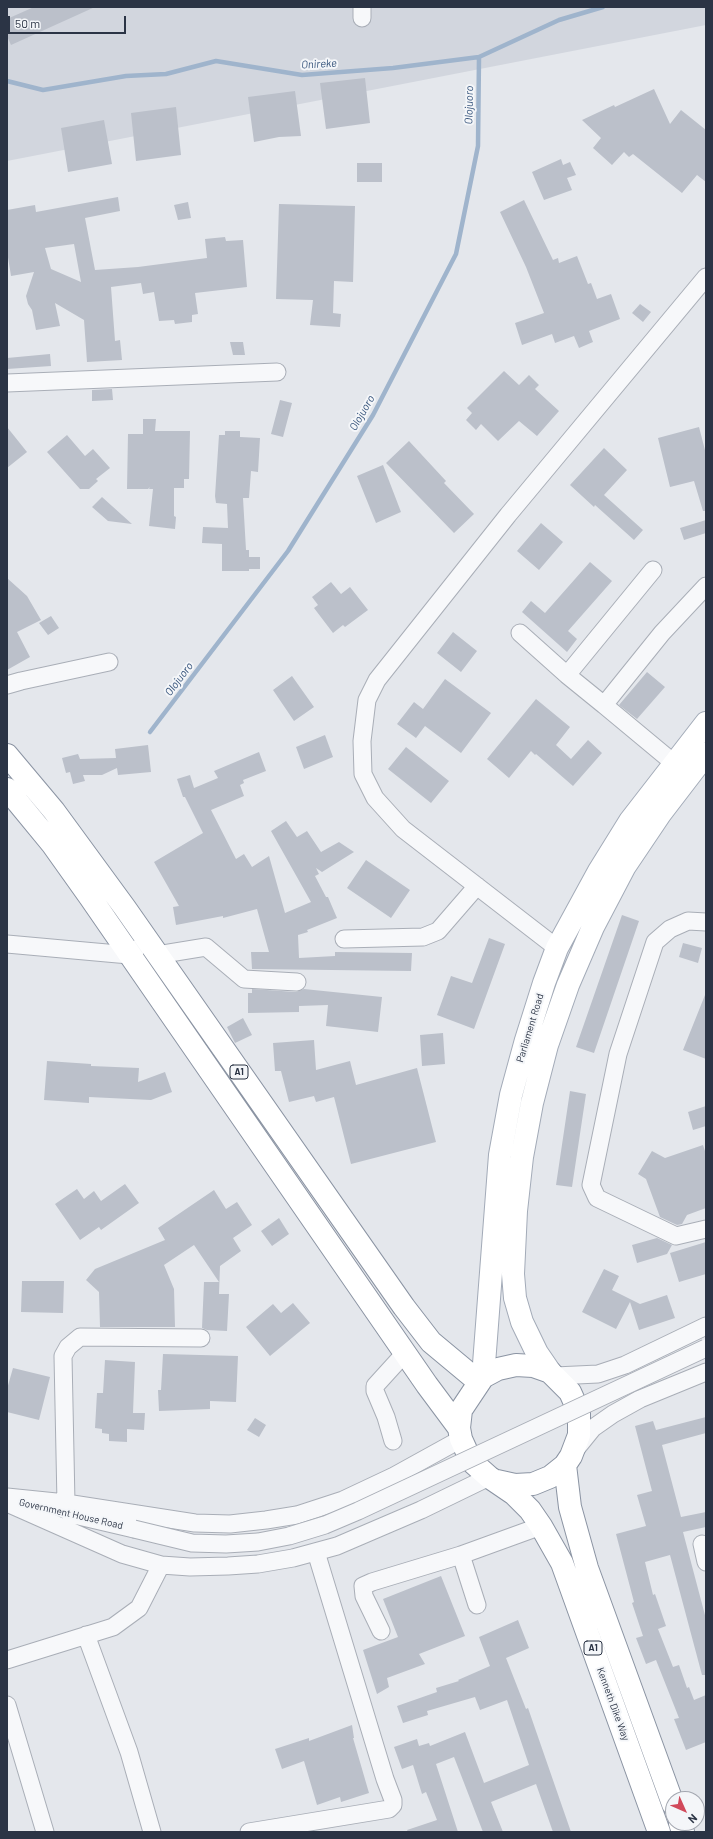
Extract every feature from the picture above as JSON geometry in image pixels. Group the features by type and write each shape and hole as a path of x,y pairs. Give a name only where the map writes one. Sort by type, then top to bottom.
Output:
{"main road":[{"name":"Parliament Road","path":"481,1380 500,1155 511,1095 526,1040 557,948 599,871 630,821 706,723"},
{"path":"552,1374 533,1366 516,1365 498,1369 481,1380 461,1410 460,1434 471,1461 493,1479 515,1485 533,1484 550,1477 568,1460 579,1435 579,1412 570,1392 552,1374 537,1353 522,1322 516,1298 513,1274 521,1172 532,1103 547,1045 568,985 593,927 625,866 660,814 706,754"},
{"name":"A1","path":"7,755 54,811 152,948 404,1308 431,1342 481,1380"},
{"name":"A1","path":"7,789 53,845 405,1352 460,1434"},
{"name":"A1","path":"568,1460 570,1507 587,1568 668,1791"},
{"name":"Kenneth Dike Way","path":"493,1479 514,1494 530,1510 562,1563 660,1832"}],"street":[{"path":"557,948 403,829 375,798 363,774 362,741 367,700 377,680 508,516 706,277"},
{"path":"7,383 277,372"},
{"path":"567,675 653,570"},
{"path":"604,705 662,633 706,586"},
{"path":"520,633 567,675 675,764"},
{"path":"7,685 109,662"},
{"path":"344,939 423,937 438,931 477,886"},
{"path":"706,922 688,921 670,929 655,942 618,1054 591,1185 597,1198 676,1236 706,1229"},
{"path":"7,944 129,955 152,948 206,947 244,979 296,982"},
{"path":"552,1374 598,1374 626,1365 706,1326"},
{"path":"66,1503 63,1356 68,1347 80,1337 201,1338"},
{"name":"Government House Road","path":"7,1498 192,1543 226,1544 258,1542 289,1536 325,1525 358,1511 706,1348"},
{"path":"393,1440 386,1417 375,1391 375,1386 405,1352"},
{"path":"568,1460 593,1428 613,1414 640,1399 706,1372"},
{"path":"7,1498 66,1503 195,1523 230,1524 266,1520 297,1515 343,1500 394,1476 460,1434"},
{"path":"7,1503 122,1554 161,1565 190,1567 258,1564 293,1558 336,1546 493,1479"},
{"path":"381,1631 364,1596 363,1586 461,1556 541,1526"},
{"path":"702,1544 706,1562"},
{"path":"249,1832 389,1809 393,1805 393,1800 385,1779 316,1552"},
{"path":"461,1556 477,1605"},
{"path":"7,1660 113,1627 139,1608 161,1565"},
{"path":"86,1635 129,1752 152,1832"},
{"path":"7,1705 45,1832"}],"shaded area":[{"path":"7,7 706,7 706,25 7,161"}],"building":[{"path":"34,7 95,7 11,45 7,36 7,19"},
{"path":"365,78 370,123 326,129 320,83"},
{"path":"654,89 670,124 681,110 706,130 706,182 697,175 682,193 633,154 629,157 624,152 612,165 593,148 601,138 582,120"},
{"path":"295,91 301,136 279,137 254,142 248,97"},
{"path":"176,107 181,155 136,161 131,113"},
{"path":"104,120 112,164 68,172 61,128"},
{"path":"561,159 563,165 570,162 576,175 567,178 572,190 544,200 532,172"},
{"path":"357,163 382,163 382,182 357,182"},
{"path":"118,197 120,211 85,218 95,270 138,267 207,258 205,239 225,237 226,241 243,240 247,287 195,293 198,314 192,315 192,322 175,324 174,320 159,321 154,292 143,294 141,283 111,287 115,341 120,340 122,360 87,362 84,320 55,303 60,326 36,330 32,310 28,304 26,296 34,272 11,276 7,251 7,210 35,205 36,212","holes":["74,244 81,282 51,269 45,248"]},
{"path":"524,200 553,260 558,258 559,263 577,256 588,284 591,283 597,299 611,294 620,319 589,331 593,342 579,348 574,336 555,343 552,334 522,345 515,323 544,313 526,267 500,212"},
{"path":"188,202 191,218 178,220 174,205"},
{"path":"279,204 355,206 353,282 334,281 333,313 341,314 340,327 310,325 313,300 276,299"},
{"path":"640,304 651,312 643,322 632,313"},
{"path":"230,342 243,342 245,355 233,355"},
{"path":"50,354 51,366 7,369 7,358"},
{"path":"504,371 519,385 529,375 539,385 535,389 559,411 537,436 519,421 498,441 481,424 476,430 466,420 472,413 467,408"},
{"path":"112,389 113,400 92,401 92,390"},
{"path":"280,400 292,403 283,437 271,434"},
{"path":"143,419 156,419 155,431 190,431 189,479 184,479 184,488 174,488 174,516 176,517 175,529 149,526 153,489 149,489 150,487 148,489 127,489 128,434 143,434"},
{"path":"7,427 27,452 7,468"},
{"path":"699,427 706,454 706,511 703,511 694,481 670,487 658,438"},
{"path":"225,431 240,431 240,437 260,438 258,472 251,471 249,498 243,498 246,550 249,550 249,557 260,557 260,569 249,569 249,571 222,571 222,544 202,543 203,527 228,528 227,504 216,503 215,496 219,435 225,435"},
{"path":"67,435 85,456 93,449 110,468 96,479 98,481 89,489 80,489 47,452"},
{"path":"409,441 446,481 444,483 474,514 454,533 386,463"},
{"path":"604,448 627,470 604,495 643,530 634,540 570,485"},
{"path":"383,465 401,512 376,523 357,476"},
{"path":"102,497 132,524 108,521 92,507"},
{"path":"706,520 706,533 684,540 680,528"},
{"path":"541,523 563,542 539,570 517,551"},
{"path":"590,562 612,581 568,631 577,639 567,652 522,612 531,601 545,613"},
{"path":"7,578 27,596 41,620 17,632 30,657 7,670"},
{"path":"331,582 341,594 350,587 368,610 345,627 343,625 333,633 314,608 318,605 312,597"},
{"path":"51,616 59,628 48,635 39,623"},
{"path":"453,632 477,651 461,672 437,653"},
{"path":"647,672 665,687 637,719 619,705"},
{"path":"292,676 314,707 294,721 273,690"},
{"path":"445,679 491,713 461,753 425,726 416,738 397,724 414,702 423,709"},
{"path":"536,699 570,727 556,745 571,759 588,740 602,753 573,786 531,751 509,778 487,759"},
{"path":"325,735 333,757 304,769 296,747"},
{"path":"148,745 151,772 118,775 117,768 102,775 83,775 85,781 73,784 70,772 66,773 62,758 78,754 80,759 116,758 115,749"},
{"path":"406,747 449,781 431,803 388,769"},
{"path":"259,752 266,771 243,780 244,783 240,785 244,796 211,810 236,859 244,854 252,867 269,856 285,913 311,902 271,831 286,821 297,837 307,831 321,852 339,842 354,852 322,872 316,868 319,874 315,876 326,897 328,897 337,918 307,930 308,932 298,935 299,958 335,956 335,952 412,953 411,971 252,969 251,952 269,952 257,909 223,918 223,916 176,925 173,907 179,906 154,862 203,833 185,797 183,797 177,779 190,775 194,788 218,778 214,771"},
{"path":"366,860 410,890 391,918 347,888"},
{"path":"622,915 639,921 594,1053 576,1047"},
{"path":"489,938 505,944 474,1029 437,1015 451,976 472,983"},
{"path":"683,943 702,948 698,963 679,957"},
{"path":"252,989 296,992 304,989 382,997 378,1032 326,1026 328,1005 299,1006 299,1012 248,1013 248,993 252,993"},
{"path":"706,995 706,1059 683,1050"},
{"path":"243,1018 252,1035 235,1043 227,1027"},
{"path":"443,1033 445,1064 422,1066 420,1035"},
{"path":"314,1040 316,1070 350,1061 356,1085 417,1068 436,1142 351,1164 334,1097 316,1102 314,1096 289,1102 281,1071 275,1071 273,1043"},
{"path":"47,1061 91,1064 91,1066 139,1068 138,1082 165,1072 172,1092 151,1100 89,1097 89,1103 44,1100"},
{"path":"570,1091 586,1094 572,1187 556,1185"},
{"path":"706,1106 706,1126 693,1130 688,1112"},
{"path":"703,1145 706,1154 706,1208 687,1215 682,1224 677,1225 660,1217 646,1179 638,1174 652,1151 665,1158"},
{"path":"125,1184 139,1203 101,1230 99,1227 80,1240 55,1204 77,1189 84,1199 94,1191 101,1201"},
{"path":"214,1190 226,1209 237,1202 252,1225 233,1238 241,1251 220,1266 219,1294 229,1294 227,1331 207,1330 202,1328 204,1282 219,1282 194,1245 164,1265 174,1289 175,1327 100,1327 99,1292 86,1280 95,1269 165,1240 158,1228"},
{"path":"279,1218 289,1234 272,1246 261,1231"},
{"path":"657,1238 672,1245 667,1254 637,1263 632,1245"},
{"path":"706,1242 706,1274 679,1282 670,1253"},
{"path":"604,1269 619,1276 612,1290 640,1304 667,1295 675,1318 639,1330 630,1302 616,1329 582,1312"},
{"path":"22,1281 64,1281 63,1313 21,1312"},
{"path":"293,1303 310,1323 270,1356 246,1327 273,1304 281,1313"},
{"path":"163,1354 238,1356 236,1402 210,1401 210,1409 159,1411 158,1390 161,1390"},
{"path":"105,1360 135,1362 133,1413 145,1413 144,1430 127,1429 127,1442 109,1441 109,1434 102,1433 102,1429 95,1428 97,1393 103,1393"},
{"path":"13,1368 50,1377 39,1420 7,1412 7,1389"},
{"path":"706,1417 706,1433 662,1445 681,1517 706,1512 706,1527 683,1532 706,1619 706,1675 702,1675 670,1555 645,1562 653,1595 655,1594 666,1626 658,1629 673,1667 679,1665 687,1688 689,1687 694,1700 706,1695 706,1742 686,1750 674,1719 679,1718 656,1660 646,1664 636,1638 643,1636 632,1603 634,1602 616,1534 646,1526 637,1495 652,1491 635,1426 653,1421 656,1430"},
{"path":"255,1418 266,1425 259,1437 247,1430"},
{"path":"441,1576 465,1636 419,1654 425,1664 387,1678 389,1687 377,1694 363,1650 398,1637 383,1599"},
{"path":"518,1620 529,1648 506,1658 526,1709 528,1708 571,1832 553,1832 536,1784 491,1802 503,1832 483,1832 454,1757 436,1764 458,1832 408,1832 407,1830 437,1820 426,1792 422,1794 413,1765 402,1769 394,1747 417,1739 419,1746 429,1743 430,1746 465,1732 484,1783 529,1765 507,1700 480,1710 475,1697 427,1711 428,1715 403,1723 397,1706 437,1692 436,1688 459,1681 458,1680 490,1666 479,1637"},
{"path":"352,1725 353,1738 369,1793 341,1802 340,1797 317,1805 304,1761 282,1769 275,1749 309,1738 309,1741"}],"waterway":[{"name":"Onireke","path":"7,81 43,90 126,76 166,74 216,61 302,75 393,68 479,57 559,20 603,7"},
{"name":"Olojuoro","path":"150,732 288,551 373,415 456,254 478,146 479,57"}]}
